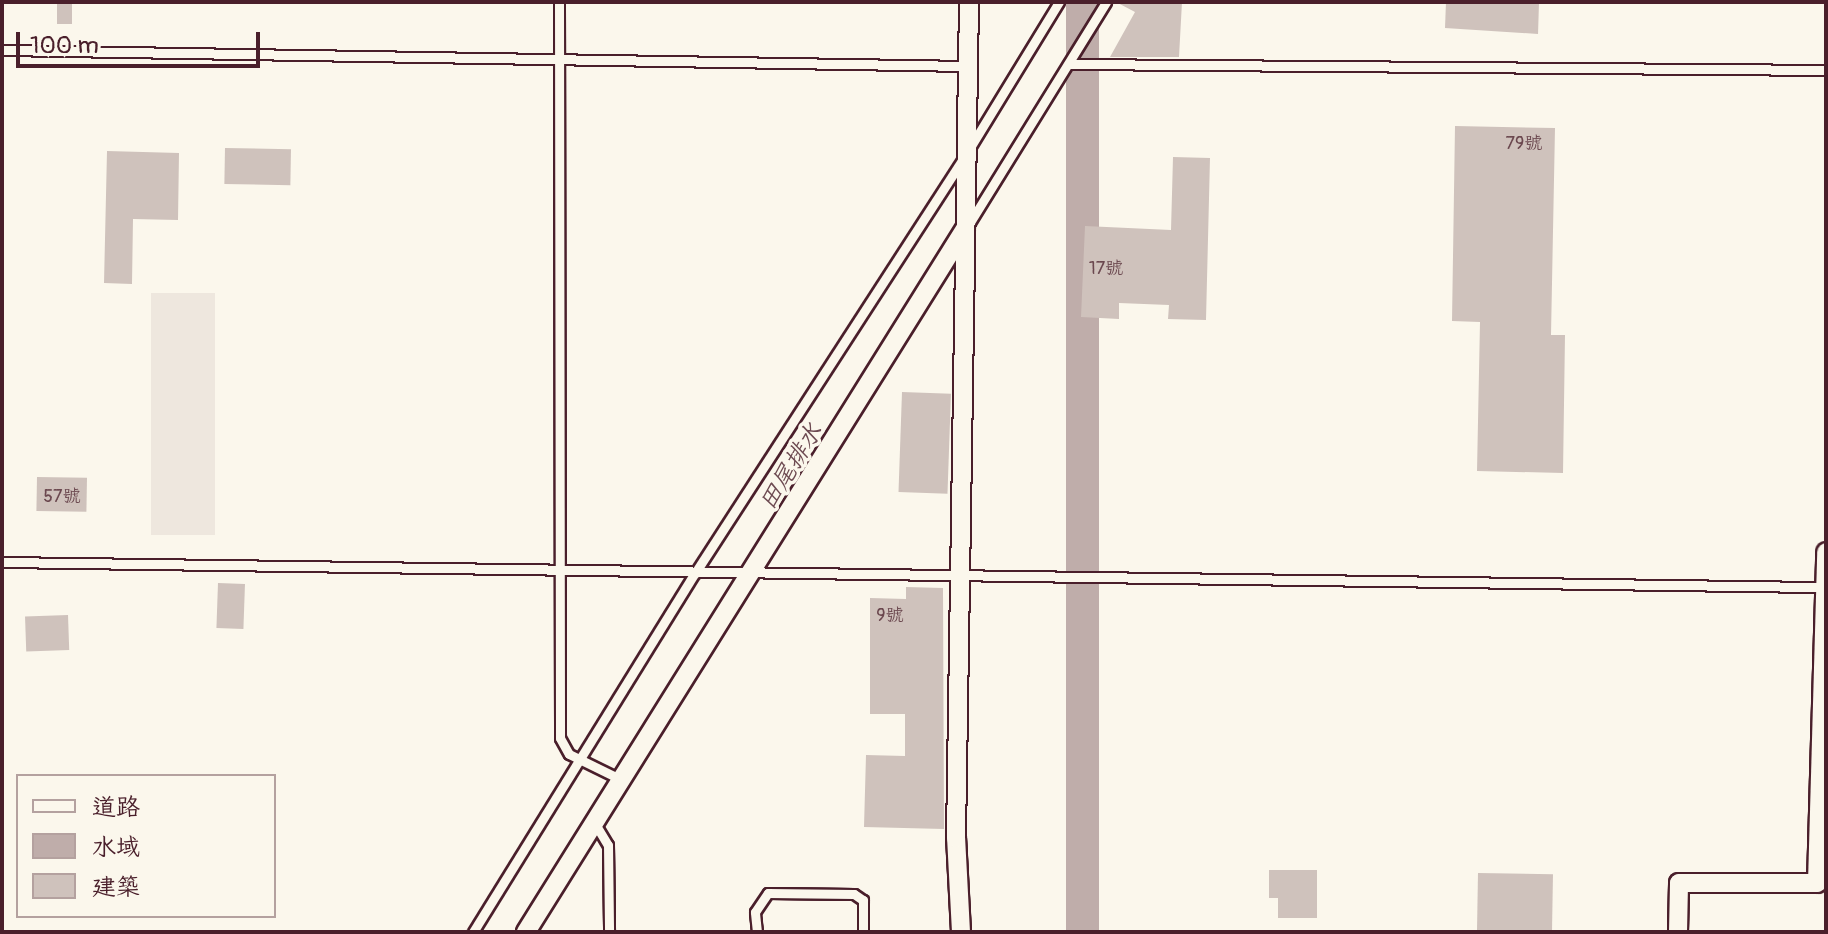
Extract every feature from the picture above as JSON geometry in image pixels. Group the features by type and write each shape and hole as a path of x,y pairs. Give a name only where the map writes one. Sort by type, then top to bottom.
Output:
{"street":[{"path":"961,932 956,838 969,2"},
{"path":"526,932 616,776 748,574 967,227"},
{"path":"1678,932 1679,883 1822,884 1826,552"}],"lane":[{"path":"559,2 560,738 569,754 616,776"},
{"path":"473,932 695,573 969,148 1059,2"},
{"path":"967,227 1106,2"},
{"path":"2,50 968,66"},
{"path":"1069,64 1826,70"},
{"path":"2,562 1826,587"},
{"path":"592,820 608,845 609,932"},
{"path":"757,932 755,912 768,893 854,894 863,900 863,932"}],"shaded area":[{"path":"151,293 215,293 215,535 151,535"}],"water":[{"path":"1066,2 1099,2 1099,932 1066,932"}],"building":[{"path":"57,2 72,2 72,24 57,24"},
{"path":"1116,2 1182,2 1179,57 1110,57 1135,12"},
{"path":"1446,2 1539,2 1538,34 1445,28"},
{"path":"1455,126 1555,128 1551,335 1565,335 1563,473 1477,471 1480,322 1452,321"},
{"path":"225,148 291,149 290,185 224,184"},
{"path":"107,151 179,153 178,220 133,219 132,284 104,283"},
{"path":"1173,157 1210,158 1206,320 1168,319 1169,305 1119,303 1119,319 1081,317 1085,226 1171,230"},
{"path":"902,392 951,394 947,494 899,492"},
{"path":"37,477 87,478 86,512 36,511"},
{"path":"218,583 245,584 243,629 216,628"},
{"path":"906,587 943,588 944,829 864,827 866,755 905,756 905,714 870,714 870,598 906,599"},
{"path":"68,615 69,650 26,651 25,617"},
{"path":"1269,870 1317,870 1317,918 1278,918 1278,898 1269,898"},
{"path":"1478,873 1553,874 1552,932 1477,932"}],"water label":[{"name":"田尾排水","path":"791,467"}]}
